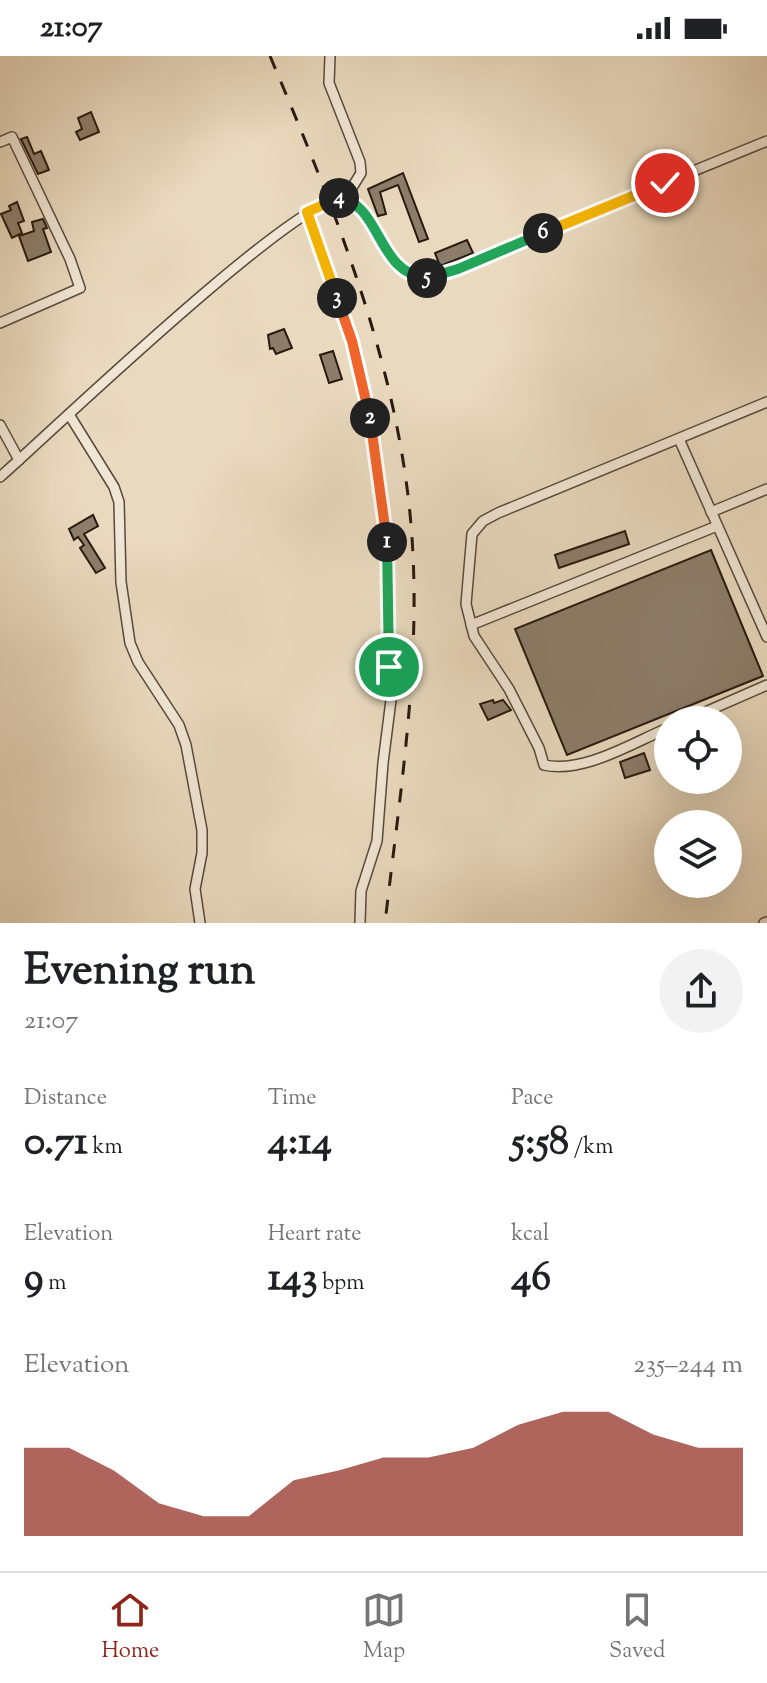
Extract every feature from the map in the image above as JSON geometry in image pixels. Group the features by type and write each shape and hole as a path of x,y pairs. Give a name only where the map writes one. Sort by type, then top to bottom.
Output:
{"street":[{"path":"330,56 329,83 360,162 361,173 345,199"},
{"path":"0,142 12,137 70,259 80,288 0,323"},
{"path":"345,199 369,222 394,263 417,277 432,278 767,141"},
{"path":"0,477 207,291 307,212 331,201 345,199"},
{"path":"307,212 362,379 375,449 387,549 391,700 377,841 361,891 360,923"},
{"path":"654,734 560,769 544,765 539,748 509,689 474,636 466,604 472,534 483,521 767,402"},
{"path":"70,416 114,487 119,502 121,582 130,643 138,662 179,725 186,745 202,830 202,853 195,889 200,923"},
{"path":"0,425 19,460"},
{"path":"679,439 767,637"},
{"path":"711,512 767,489"},
{"path":"471,625 717,526"},
{"path":"719,706 767,685"}],"building":[{"path":"91,112 99,132 80,140 76,132 82,129 78,118"},
{"path":"27,137 34,154 41,151 49,170 38,174 21,139"},
{"path":"403,173 428,239 419,242 398,185 380,192 386,214 378,216 368,189"},
{"path":"17,202 24,221 18,223 22,233 12,238 1,214 11,210 9,206"},
{"path":"43,219 51,252 28,261 19,236 34,231 32,222"},
{"path":"467,240 473,253 440,266 435,253"},
{"path":"284,329 292,348 276,354 273,348 270,349 268,335"},
{"path":"333,351 342,379 329,383 320,355"},
{"path":"93,515 98,526 84,534 105,568 96,573 80,548 84,545 78,537 74,540 69,529"},
{"path":"625,531 629,544 559,568 555,555"},
{"path":"711,550 763,676 689,706 654,706 654,720 567,755 515,629"},
{"path":"493,700 494,703 503,700 511,710 488,720 480,704"},
{"path":"644,753 650,770 625,778 620,762"}],"railway":[{"path":"270,56 343,238 364,300 397,426 407,490 413,555 413,647 385,923"}],"route":[{"path":"389,667 387,549 371,421 352,341 307,212 339,198 350,201 369,222 394,263 417,277 432,278 665,183"}]}
